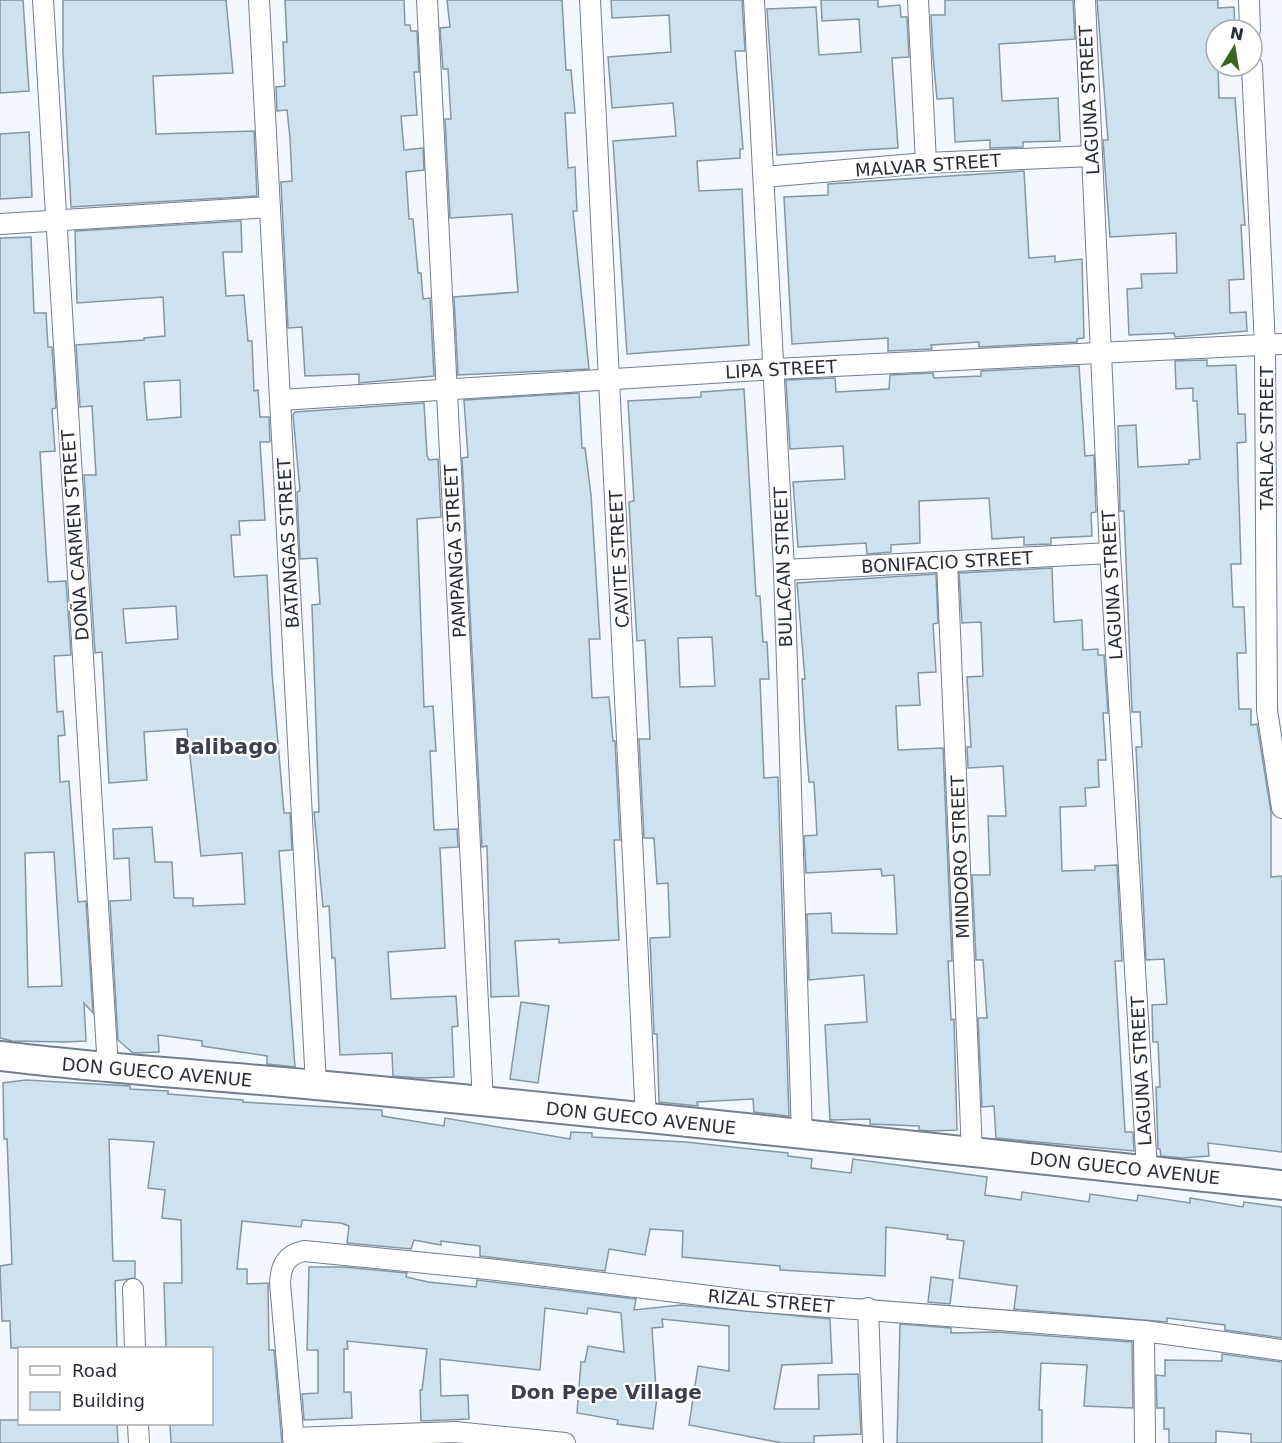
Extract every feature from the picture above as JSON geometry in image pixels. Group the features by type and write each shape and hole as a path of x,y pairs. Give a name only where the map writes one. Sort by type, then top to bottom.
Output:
{"main road":[{"name":"DON GUECO AVENUE","path":"0,1056 108,1069 316,1085 1282,1185"}],"street":[{"name":"DOÑA CARMEN STREET","path":"43,0 108,1069"},
{"name":"BATANGAS STREET","path":"259,0 316,1085"},
{"name":"PAMPANGA STREET","path":"427,0 483,1102"},
{"name":"CAVITE STREET","path":"590,0 646,1119"},
{"name":"BULACAN STREET","path":"754,0 784,570 802,1135"},
{"path":"918,0 926,163"},
{"name":"LAGUNA STREET","path":"1085,0 1099,354 1147,1170"},
{"path":"1249,0 1250,18"},
{"name":"TARLAC STREET","path":"1253,78 1274,345 1268,710 1282,808"},
{"name":"MALVAR STREET","path":"764,177 926,163 1092,156"},
{"path":"0,224 270,207"},
{"name":"LIPA STREET","path":"281,400 774,369 1274,345"},
{"name":"BONIFACIO STREET","path":"784,570 1110,553"},
{"name":"MINDORO STREET","path":"947,562 972,1152"},
{"name":"RIZAL STREET","path":"293,1440 280,1283 283,1264 289,1257 304,1251 440,1264 750,1301 868,1308 1144,1331 1282,1350"},
{"path":"133,1289 135,1347"},
{"path":"868,1308 873,1443"},
{"path":"1144,1331 1145,1443"},
{"path":"138,1425 138,1443"},
{"path":"293,1440 455,1438 565,1443"}],"building":[{"path":"0,0 23,0 29,91 0,93"},
{"path":"63,0 226,0 233,73 153,76 156,134 254,131 257,196 71,207 63,55"},
{"path":"285,0 404,0 405,25 410,25 411,31 417,31 419,72 414,72 417,115 401,116 404,150 423,148 424,170 406,172 409,219 413,219 418,273 421,273 423,299 430,298 434,376 359,383 359,374 305,376 302,327 288,328 281,182 292,181 290,138 287,110 277,111 276,87 285,86 283,42 287,42"},
{"path":"447,0 562,0 566,70 571,70 575,113 565,113 568,168 575,167 577,211 573,211 589,369 458,375 454,297 518,292 512,214 450,218 445,119 451,119 448,69 443,69 440,28 450,27"},
{"path":"611,0 742,0 745,51 735,51 743,149 740,149 740,158 697,161 699,191 742,189 749,345 627,354 613,141 676,136 673,103 612,108 608,57 671,52 669,15 612,18"},
{"path":"821,0 878,0 878,7 900,5 901,17 907,17 909,57 892,58 898,148 777,155 767,9 816,7 819,55 861,52 859,19 822,21"},
{"path":"945,0 1073,0 1075,39 999,44 1002,101 1058,98 1060,141 1023,142 1023,147 990,148 990,140 955,142 953,98 937,99 933,56 931,15 945,15"},
{"path":"1097,0 1218,0 1218,8 1234,7 1234,18 1204,18 1204,78 1218,78 1219,98 1235,98 1245,225 1241,225 1244,279 1229,280 1230,313 1246,312 1247,331 1175,337 1174,333 1129,335 1127,289 1142,288 1141,274 1177,273 1176,233 1110,237 1103,140 1108,140"},
{"path":"29,132 32,197 0,199 0,134"},
{"path":"1024,171 1029,258 1055,256 1055,262 1082,259 1084,338 1077,339 1077,342 979,347 979,342 931,345 932,349 888,351 888,338 792,344 784,197 828,195 828,184"},
{"path":"241,221 242,252 223,252 226,296 244,295 248,341 252,341 254,391 258,390 260,417 269,417 270,442 260,442 265,520 239,521 240,535 231,535 234,577 267,575 272,673 284,813 290,813 292,850 279,851 295,1067 267,1064 267,1056 202,1046 202,1041 158,1035 159,1052 133,1053 118,1040 110,901 131,900 129,858 114,859 113,829 152,827 155,862 172,862 174,898 193,898 193,906 245,904 242,853 201,856 187,729 144,732 147,780 109,783 102,652 95,653 84,475 96,475 92,406 80,407 76,345 144,340 144,338 165,336 163,297 77,303 75,231","holes":["180,380 181,417 147,420 144,382","176,606 178,639 126,643 123,609"]},
{"path":"31,237 34,313 46,313 48,347 52,347 56,408 52,409 55,451 40,452 48,582 66,581 71,655 54,656 57,712 63,711 65,735 58,736 60,782 69,781 78,902 86,901 93,1013 84,1003 86,1041 12,1041 0,1038 0,238","holes":["54,852 62,986 28,987 25,853"]},
{"path":"1207,360 1207,366 1236,365 1238,414 1245,414 1246,442 1237,443 1241,564 1231,564 1233,607 1244,607 1246,653 1237,653 1239,709 1251,709 1251,725 1257,724 1271,812 1271,877 1282,876 1282,1152 1208,1143 1209,1156 1182,1158 1161,1156 1160,1149 1158,1149 1156,1087 1160,1087 1158,1042 1153,1042 1152,1005 1167,1004 1164,959 1146,960 1136,747 1142,747 1140,712 1132,712 1124,511 1120,511 1118,426 1136,425 1138,467 1189,464 1189,460 1200,459 1197,401 1193,401 1193,388 1176,389 1175,361"},
{"path":"1079,366 1085,456 1094,455 1096,512 1091,513 1092,536 1051,538 1051,544 1024,545 1024,537 992,539 989,498 919,501 920,543 891,545 891,552 867,554 866,543 798,547 793,482 845,479 843,446 790,449 786,380 835,378 836,392 889,389 890,375 933,373 934,378 981,376 981,371"},
{"path":"744,389 756,596 760,596 763,642 767,642 769,679 760,679 764,778 778,777 789,1116 754,1112 753,1099 697,1102 698,1106 659,1102 650,938 670,937 668,883 657,884 654,838 644,838 639,739 650,739 645,640 637,641 629,502 634,501 628,401 701,397 701,392","holes":["712,637 715,686 680,687 678,638"]},
{"path":"579,393 582,448 585,448 591,495 600,639 589,639 592,698 609,697 613,741 615,741 620,840 614,840 619,940 559,943 559,939 515,941 519,996 491,997 487,846 482,847 462,458 468,457 464,400"},
{"path":"424,403 427,455 429,460 438,459 441,517 417,519 424,707 433,706 436,751 430,751 434,830 457,829 458,847 440,848 445,948 388,952 391,999 456,996 458,1026 452,1027 454,1077 420,1078 393,1076 392,1053 340,1055 335,958 332,958 329,906 323,907 314,812 319,812 312,605 320,604 317,558 300,559 297,492 300,491 293,415 295,412"},
{"path":"1052,568 1054,622 1082,620 1083,650 1098,649 1098,655 1104,655 1108,713 1103,713 1106,760 1098,760 1099,787 1085,788 1086,806 1060,807 1062,871 1095,870 1095,866 1117,865 1122,961 1115,961 1125,1132 1133,1132 1134,1151 996,1138 994,1106 982,1107 978,1018 987,1018 983,960 976,960 972,875 990,875 988,816 1006,816 1003,766 968,768 967,747 971,747 967,677 983,676 981,622 962,623 959,573"},
{"path":"936,574 938,623 933,624 936,672 918,673 920,705 896,706 898,750 943,748 952,961 948,961 951,1020 954,1019 957,1130 930,1131 919,1130 919,1126 870,1124 870,1119 830,1120 825,1025 867,1022 864,975 809,980 807,914 831,913 832,933 897,934 894,875 882,876 881,869 806,873 804,836 817,835 814,782 809,782 802,679 805,679 797,583"},
{"path":"521,1002 549,1006 538,1083 510,1079"},
{"path":"26,1080 130,1086 130,1089 168,1091 168,1094 243,1100 243,1102 382,1110 382,1116 444,1126 445,1118 570,1139 571,1132 592,1133 592,1137 686,1142 788,1153 788,1156 812,1159 811,1168 851,1173 853,1159 987,1177 985,1195 1021,1200 1022,1192 1089,1202 1090,1194 1137,1201 1138,1195 1190,1203 1190,1198 1243,1207 1244,1202 1282,1207 1282,1338 1225,1330 1225,1325 1167,1318 1167,1322 1014,1309 1017,1286 959,1278 964,1241 947,1239 948,1235 886,1227 885,1276 780,1270 780,1266 682,1257 683,1231 650,1229 645,1255 609,1249 605,1271 480,1256 480,1246 441,1241 441,1245 414,1240 411,1249 347,1243 349,1226 341,1223 302,1220 301,1227 242,1221 237,1269 247,1269 247,1284 268,1283 269,1350 274,1350 282,1443 171,1443 170,1425 213,1425 213,1347 166,1347 164,1283 182,1283 181,1220 162,1218 165,1190 148,1188 154,1142 109,1139 113,1261 135,1261 135,1278 115,1281 117,1347 11,1348 10,1321 2,1321 0,1266 12,1264 3,1083"},
{"path":"309,1267 344,1267 407,1273 406,1277 428,1282 476,1287 477,1280 636,1299 634,1310 681,1305 830,1319 832,1363 782,1365 774,1409 819,1409 818,1375 858,1374 861,1434 814,1436 814,1443 782,1443 689,1425 698,1366 729,1371 729,1326 662,1319 663,1327 652,1328 656,1389 658,1389 653,1429 617,1424 618,1420 577,1413 581,1362 585,1362 588,1346 624,1352 621,1313 588,1308 587,1314 545,1308 540,1370 440,1359 441,1396 468,1395 469,1419 421,1421 420,1390 422,1390 427,1349 347,1341 348,1349 344,1349 344,1392 351,1392 352,1418 304,1420 302,1394 318,1393 318,1350 307,1350"},
{"path":"931,1277 953,1280 950,1304 928,1302"},
{"path":"900,1324 951,1328 951,1333 996,1332 1132,1342 1133,1408 1084,1406 1087,1365 1041,1363 1039,1410 1042,1410 1042,1443 897,1443"},
{"path":"1222,1354 1282,1362 1282,1443 1251,1443 1251,1434 1216,1431 1216,1443 1169,1443 1169,1429 1164,1429 1164,1408 1157,1408 1156,1375 1165,1376 1165,1360 1222,1361"},
{"path":"0,1420 18,1420 18,1425 117,1425 118,1443 0,1443"}],"district":[{"name":"Balibago","path":"226,747"},
{"name":"Don Pepe Village","path":"606,1392"}]}
